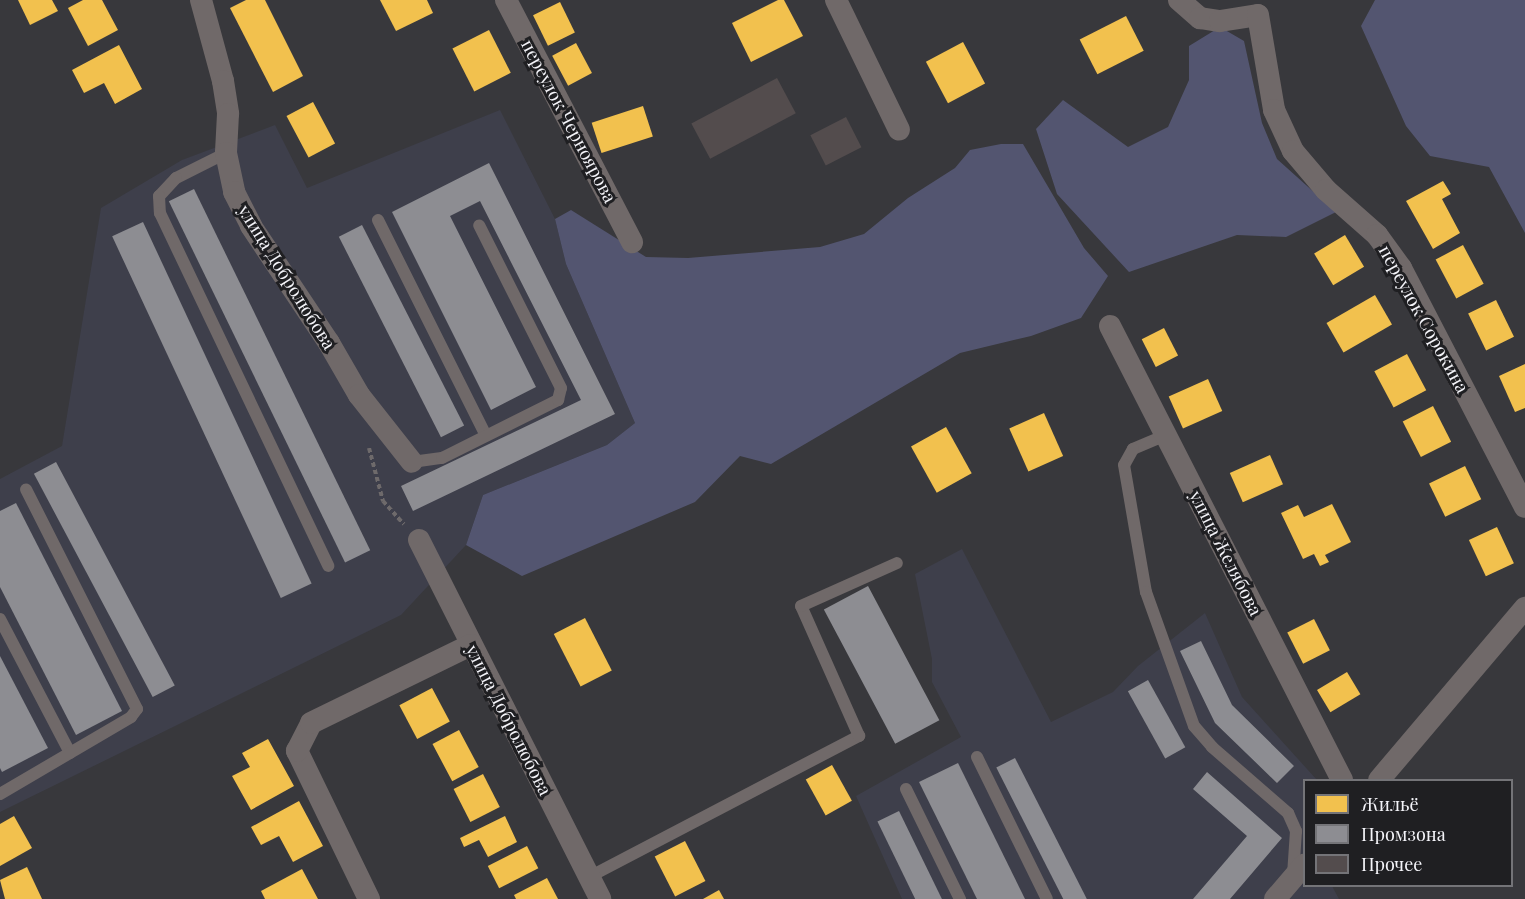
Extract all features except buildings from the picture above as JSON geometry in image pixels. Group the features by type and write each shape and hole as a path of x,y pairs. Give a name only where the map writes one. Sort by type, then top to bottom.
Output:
{"street":[{"name":"улица Добролюбова","path":"201,0 223,81 228,114 226,153 234,192 251,226 329,343 359,395 412,462"},
{"name":"переулок Черноярова","path":"506,0 632,242"},
{"path":"836,0 899,130"},
{"path":"1179,0 1200,18 1220,21 1264,7"},
{"name":"переулок Сорокина","path":"1264,7 1274,110 1293,151 1326,190 1377,235 1401,268 1525,507"},
{"name":"улица Желябова","path":"1110,326 1341,779"},
{"name":"улица Добролюбова","path":"418,540 600,899"},
{"path":"1380,779 1525,608"},
{"path":"369,899 297,751 311,723 471,645"},
{"path":"1275,899 1299,872"}],"lane":[{"path":"226,153 176,178 159,196 160,213 328,566"},
{"path":"378,220 486,436"},
{"path":"412,462 442,458 558,400 561,388 479,225"},
{"path":"1166,435 1132,449 1124,465 1146,592 1194,726 1212,747 1288,813 1296,831 1299,872"},
{"path":"0,794 131,717 137,709 26,489"},
{"path":"589,877 859,736 801,606 897,562"},
{"path":"0,619 70,753"},
{"path":"977,757 1047,899"},
{"path":"906,789 960,899"}],"path":[{"path":"367,442 383,501 418,540"}],"shaded area":[{"path":"1375,0 1525,0 1525,233 1489,167 1430,156 1406,126 1361,26"},
{"path":"1220,27 1244,41 1262,123 1277,159 1336,212 1286,237 1237,235 1129,272 1057,194 1036,129 1063,100 1128,147 1168,127 1189,80 1189,46"},
{"path":"500,110 555,219 566,264 635,423 607,445 483,495 466,545 401,615 0,812 0,479 62,446 101,208 182,160 275,125 307,188"},
{"path":"1001,144 1023,144 1084,248 1108,276 1081,318 1031,336 960,353 771,464 740,456 695,502 522,576 466,545 483,495 607,445 635,423 566,264 555,219 571,210 646,257 688,258 820,247 864,234 908,198 955,168 970,150"},
{"path":"962,549 1051,722 1113,692 1138,666 1205,613 1242,697 1316,779 1303,779 1303,887 1333,887 1339,899 902,899 856,796 961,737 932,682 932,659 915,574"}]}
